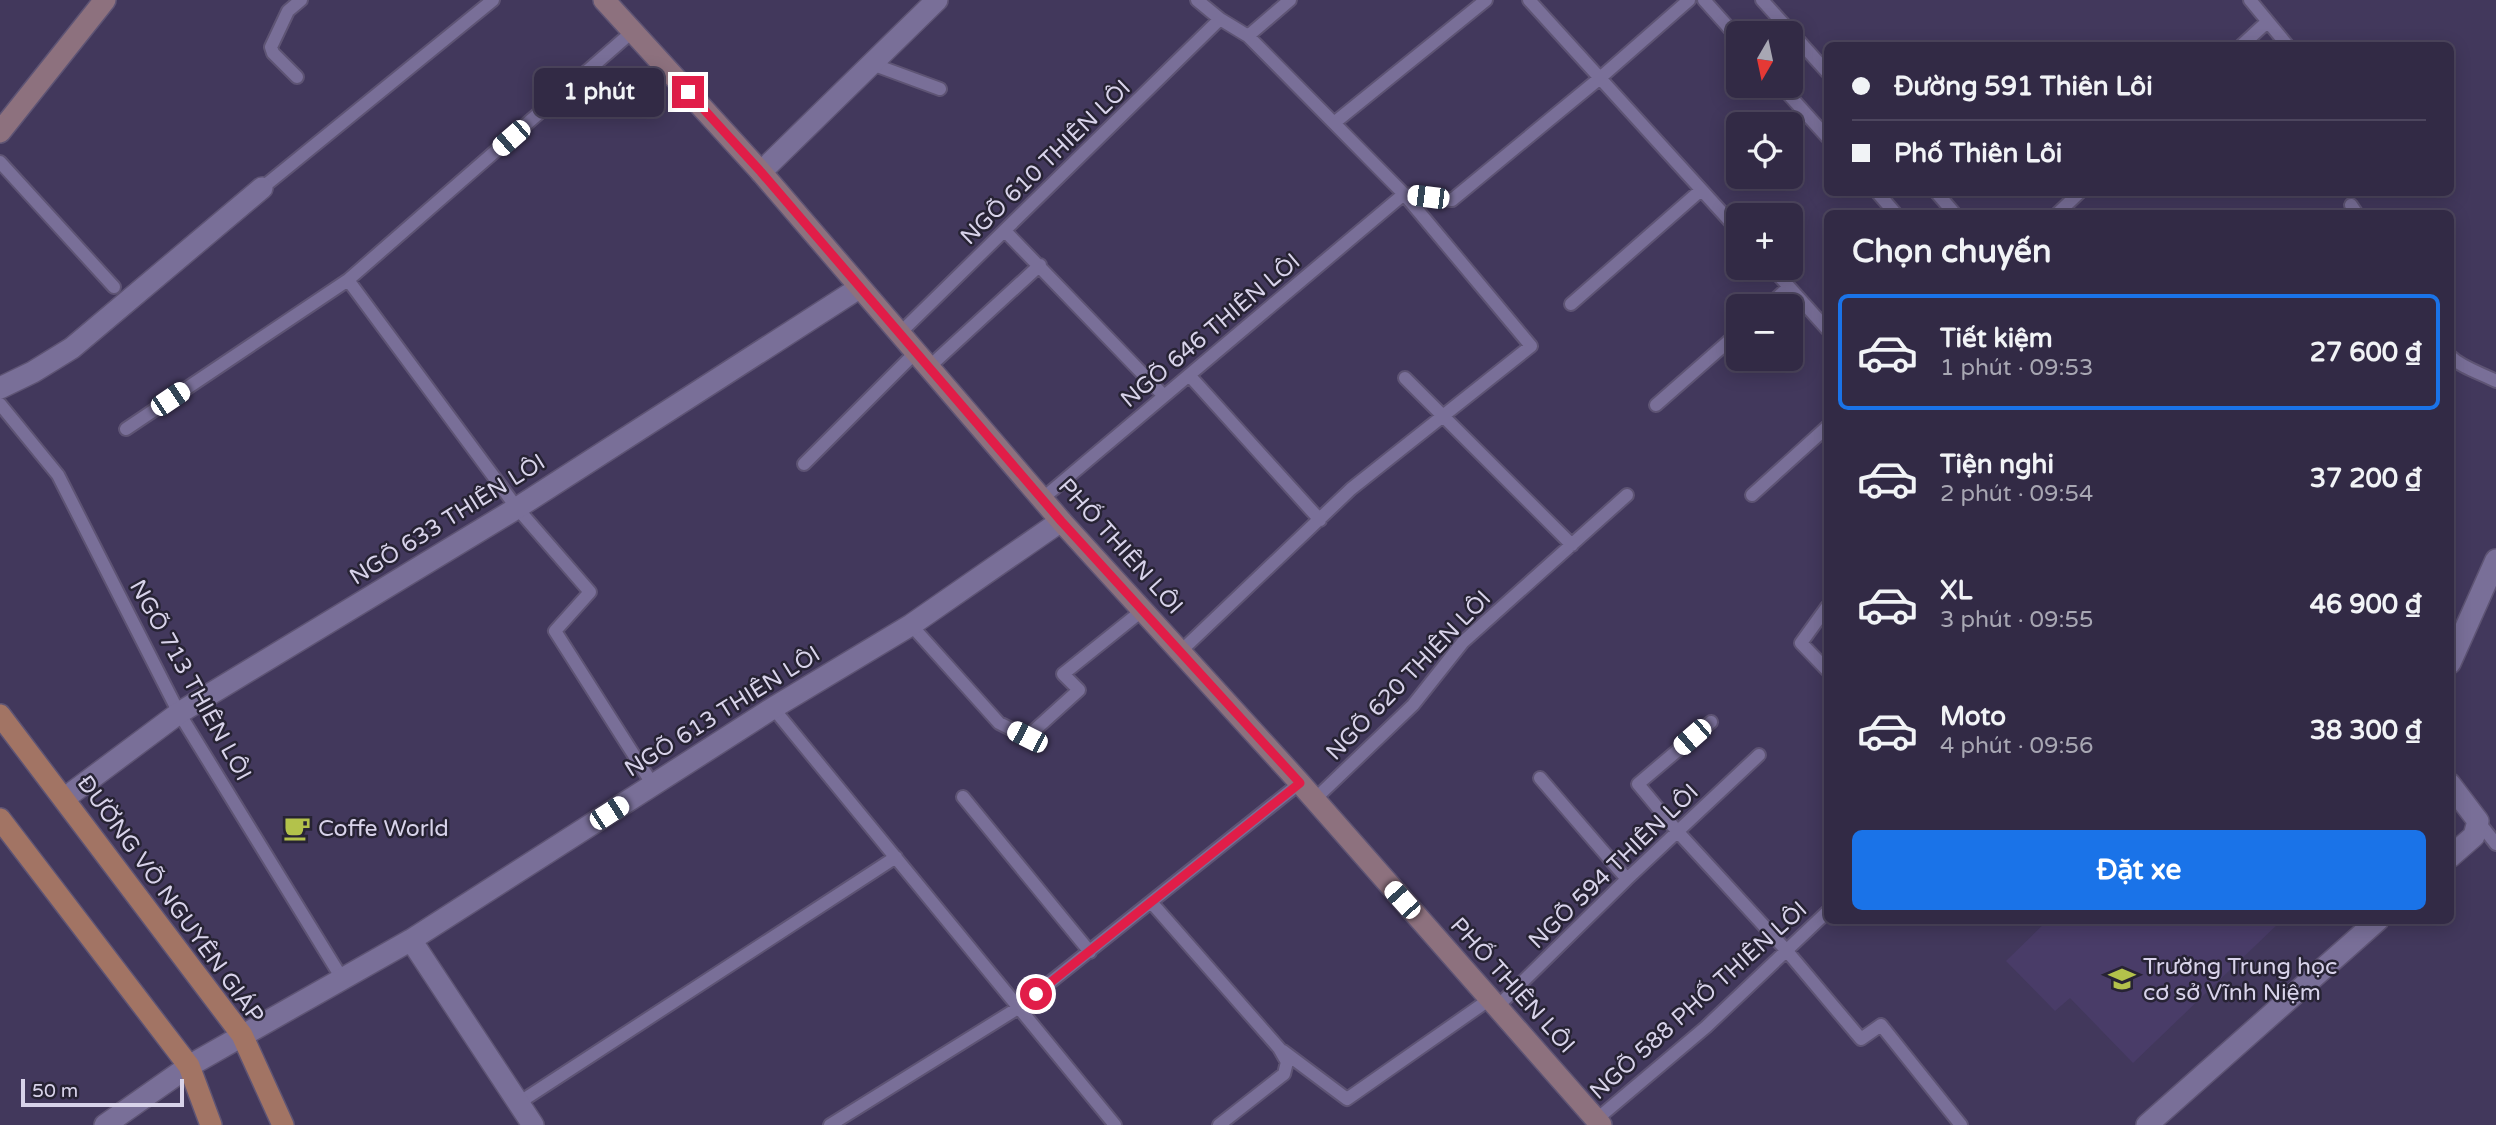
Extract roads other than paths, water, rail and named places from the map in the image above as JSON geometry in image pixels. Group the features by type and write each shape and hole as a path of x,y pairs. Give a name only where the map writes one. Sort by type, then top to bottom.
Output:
{"main road":[{"path":"0,132 105,0"},
{"name":"PHỐ THIÊN LÔI","path":"604,0 761,172 1061,521 1300,783 1599,1122"},
{"name":"ĐƯỜNG VÕ NGUYÊN GIÁP","path":"0,715 242,1035 283,1125"},
{"path":"0,818 189,1066 211,1125"}],"street":[{"path":"761,172 937,0"},
{"path":"0,388 72,348 262,188"},
{"name":"NGÕ 633 THIÊN LÔI","path":"65,798 180,713 517,508 859,288"},
{"name":"NGÕ 613 THIÊN LÔI","path":"105,1125 189,1066 411,940 773,708 911,625 1061,521"},
{"path":"2454,654 2496,560"},
{"path":"2454,789 2478,821 2474,836 2454,854"},
{"path":"2147,1125 2373,924"},
{"path":"411,940 534,1125"}],"lane":[{"path":"297,77 273,53 271,47 281,21 301,0"},
{"path":"262,188 493,0"},
{"path":"1181,651 1351,489 1531,346 1404,194 1248,36 1220,19 1197,0"},
{"path":"1248,36 1290,0"},
{"path":"1334,123 1486,0"},
{"path":"1528,0 1726,217"},
{"path":"1404,194 1452,200 1600,78 1689,0"},
{"path":"1703,0 1726,25"},
{"path":"1762,0 1824,69"},
{"path":"2250,0 2284,42"},
{"name":"NGÕ 610 THIÊN LÔI","path":"899,334 1220,19"},
{"path":"2245,42 2267,22"},
{"path":"126,429 348,280 634,31"},
{"path":"872,64 940,89"},
{"path":"1792,98 1824,134"},
{"path":"0,162 114,287"},
{"path":"1571,304 1701,190"},
{"name":"NGÕ 646 THIÊN LÔI","path":"1042,499 1404,194"},
{"path":"1880,196 1893,210"},
{"path":"1939,196 1952,210"},
{"path":"2061,210 2076,196"},
{"path":"1005,230 1164,397"},
{"path":"804,464 922,360 1040,265"},
{"path":"348,280 517,508 590,592 555,631 653,785"},
{"path":"1783,280 1824,326"},
{"path":"1781,294 1789,287"},
{"path":"1656,405 1726,344"},
{"path":"2454,359 2496,381"},
{"path":"1189,374 1320,520"},
{"path":"1405,378 1572,545"},
{"name":"NGÕ 713 THIÊN LÔI","path":"0,404 58,475 180,713 343,979"},
{"path":"1752,495 1824,430"},
{"name":"NGÕ 620 THIÊN LÔI","path":"1314,800 1413,705 1463,642 1627,495"},
{"path":"911,625 999,723 1027,737 1079,690 1063,674 1144,609"},
{"path":"1824,611 1801,643 1824,667"},
{"path":"773,708 1115,1125"},
{"path":"1711,722 1638,784 1677,831 1786,950 1861,1040 1881,1025 1961,1125"},
{"name":"NGÕ 594 THIÊN LÔI","path":"1279,1048 1347,1100 1494,1003 1759,755"},
{"path":"1539,778 1627,879"},
{"path":"830,1125 1018,1008 1300,783"},
{"path":"963,797 1090,953"},
{"path":"2478,821 2496,844"},
{"path":"520,1102 896,857"},
{"path":"1151,902 1279,1048 1287,1062 1284,1074 1220,1125"},
{"name":"NGÕ 588 PHỐ THIÊN LÔI","path":"1599,1122 1706,1027 1824,915"}],"place":[{"name":"Coffe World","path":"297,828"},
{"name":"Trường Trung học cơ sở Vĩnh Niệm","path":"2122,979"}]}
